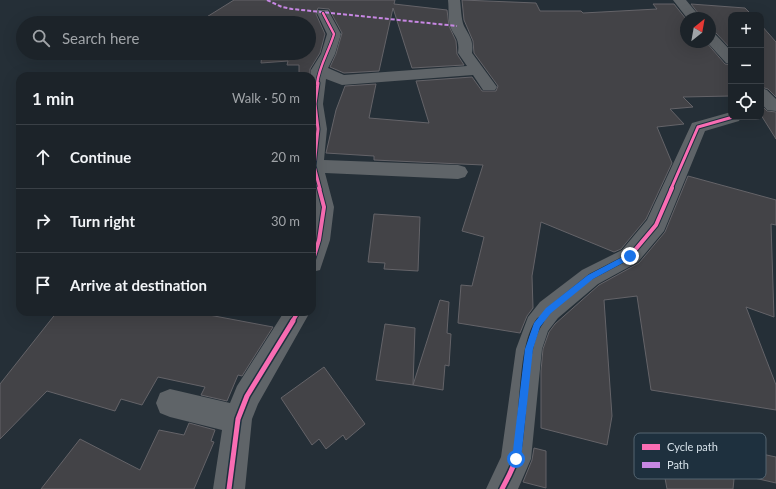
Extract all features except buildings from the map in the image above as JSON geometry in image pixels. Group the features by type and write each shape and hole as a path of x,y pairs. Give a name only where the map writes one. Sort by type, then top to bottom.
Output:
{"street":[{"path":"454,0 457,26 462,32 466,46 465,53 489,87"},
{"path":"679,0 689,12"},
{"path":"316,96 319,70 328,54 334,34 323,13"},
{"path":"716,43 728,57"},
{"path":"319,70 342,80 476,70"},
{"path":"764,98 770,107"},
{"path":"316,112 318,129 316,148"},
{"path":"502,489 516,459 529,349 537,325 549,310 590,277 630,256 656,225 698,127 728,119"},
{"path":"316,166 458,172"},
{"path":"316,174 324,208 316,250"},
{"path":"229,489 238,419 247,396 296,316"},
{"path":"170,403 238,419"}],"marked path":[{"path":"267,0 282,7 292,9 457,26"}],"cycle path":[{"path":"316,96 319,70 328,54 334,34 323,13"},
{"path":"316,112 318,129 316,148"},
{"path":"502,489 516,459 529,349 537,325 549,310 590,277 630,256 656,225 698,127 728,118"},
{"path":"316,174 324,207 316,250"},
{"path":"229,489 238,419 247,396 296,316"}],"route":[{"path":"516,459 529,349 537,325 549,310 590,277 630,256"}]}
